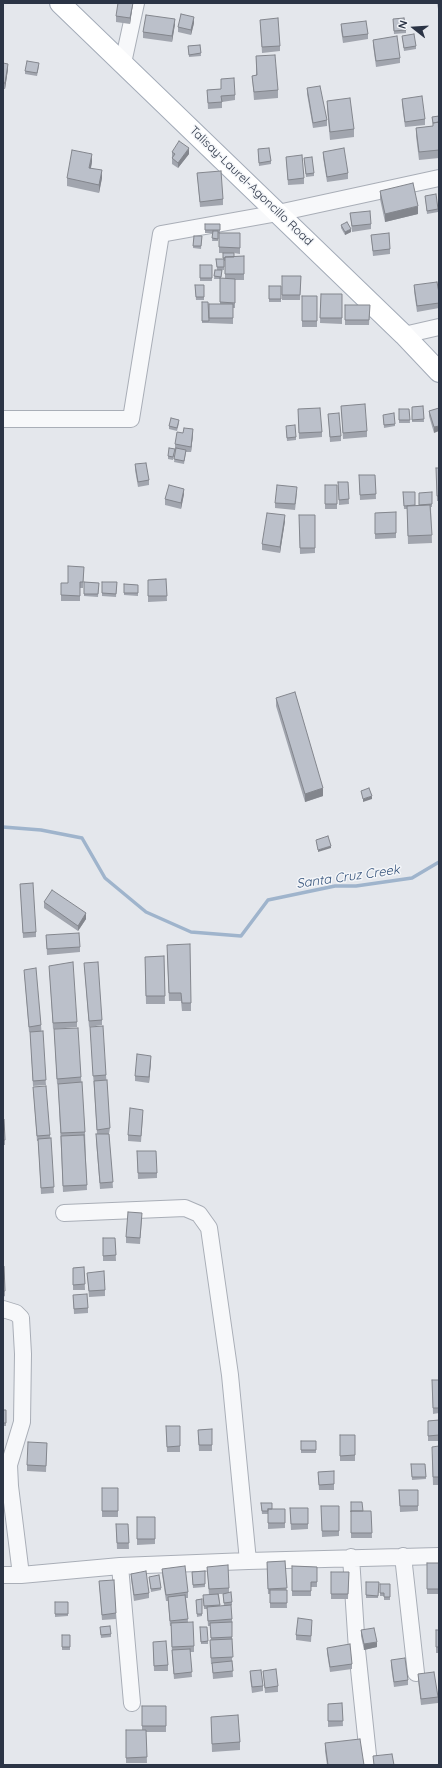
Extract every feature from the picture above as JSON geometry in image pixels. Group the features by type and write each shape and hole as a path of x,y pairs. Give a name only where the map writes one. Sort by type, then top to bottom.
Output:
{"main road":[{"name":"Talisay-Laurel-Agoncillo Road","path":"60,3 404,335 439,372"}],"street":[{"path":"123,63 136,3"},
{"path":"3,419 131,419 161,234 278,213 439,178"},
{"path":"404,335 439,327"},
{"path":"64,1213 185,1208 199,1214 210,1228 230,1375 248,1561"},
{"path":"3,1309 16,1313 21,1318 23,1354 22,1422 9,1465 10,1486 22,1575"},
{"path":"403,1556 416,1673"},
{"path":"3,1575 22,1575 120,1566 351,1557 439,1556"},
{"path":"351,1557 357,1650 369,1765"},
{"path":"120,1566 132,1703"}],"building":[{"path":"118,3 133,3 130,18 116,16"},
{"path":"181,14 194,17 191,30 178,27"},
{"path":"146,15 175,19 172,36 143,32"},
{"path":"278,18 280,46 262,47 260,20"},
{"path":"404,18 406,30 394,31 393,19"},
{"path":"366,21 368,34 343,37 341,24"},
{"path":"414,34 416,46 404,48 402,36"},
{"path":"397,36 400,58 376,61 373,40"},
{"path":"200,45 201,53 189,55 188,46"},
{"path":"275,55 278,90 254,92 252,76 257,75 256,56"},
{"path":"27,61 39,63 37,73 25,71"},
{"path":"3,63 8,64 5,83 3,83"},
{"path":"234,78 235,95 221,96 222,102 208,103 207,90 221,89 221,79"},
{"path":"320,86 327,120 313,123 307,88"},
{"path":"422,96 425,119 405,122 402,99"},
{"path":"350,98 354,129 330,132 327,101"},
{"path":"439,116 439,122 433,123 432,117"},
{"path":"439,122 439,150 419,152 416,128 433,126 433,123"},
{"path":"179,141 189,148 178,163 172,158 175,154 172,152"},
{"path":"269,148 271,161 259,163 258,149"},
{"path":"344,148 348,173 327,177 323,152"},
{"path":"72,150 92,154 89,168 102,170 99,185 67,178"},
{"path":"302,155 304,178 288,180 286,157"},
{"path":"312,157 314,173 306,174 304,158"},
{"path":"221,171 223,199 200,202 197,173"},
{"path":"413,183 418,206 385,214 380,191"},
{"path":"436,194 438,209 427,211 425,196"},
{"path":"370,211 371,224 352,226 350,213"},
{"path":"347,222 351,229 345,232 341,225"},
{"path":"205,224 220,224 220,230 205,230"},
{"path":"213,231 218,231 218,239 212,238"},
{"path":"219,233 240,233 240,248 219,247"},
{"path":"389,233 390,249 373,251 371,235"},
{"path":"194,236 202,236 201,246 193,246"},
{"path":"223,253 234,253 234,257 223,258"},
{"path":"244,256 244,274 225,274 225,257"},
{"path":"216,259 224,259 224,267 217,267"},
{"path":"200,265 212,265 212,278 200,278"},
{"path":"215,270 222,270 221,277 214,276"},
{"path":"282,276 301,276 300,295 282,295"},
{"path":"220,278 235,279 235,303 220,302"},
{"path":"437,282 439,303 417,306 414,285"},
{"path":"195,285 204,285 204,297 196,297"},
{"path":"269,286 281,286 281,299 269,299"},
{"path":"321,294 342,294 342,318 320,318"},
{"path":"302,296 317,296 317,321 302,321"},
{"path":"202,302 208,302 209,321 202,321"},
{"path":"209,304 233,304 233,318 209,318"},
{"path":"345,305 370,305 369,320 345,320"},
{"path":"365,404 367,431 343,433 341,406"},
{"path":"423,406 424,419 412,420 412,407"},
{"path":"320,408 322,432 299,433 298,409"},
{"path":"439,408 439,426 434,427 429,411"},
{"path":"399,409 409,409 410,420 399,420"},
{"path":"339,413 341,436 330,437 328,414"},
{"path":"394,413 395,424 384,425 383,415"},
{"path":"171,418 179,420 177,428 169,426"},
{"path":"295,425 296,437 287,438 286,426"},
{"path":"184,428 193,429 191,447 175,444 177,432 183,433"},
{"path":"169,448 175,449 173,457 168,456"},
{"path":"176,448 186,450 184,461 174,459"},
{"path":"146,463 149,480 138,482 135,464"},
{"path":"436,468 439,468 439,496 437,496"},
{"path":"359,475 375,475 376,494 360,495"},
{"path":"338,482 348,482 349,499 339,500"},
{"path":"169,485 184,489 181,503 165,499"},
{"path":"277,485 297,487 295,504 275,503"},
{"path":"325,485 337,485 337,504 325,504"},
{"path":"403,492 415,492 415,505 404,506"},
{"path":"432,492 432,504 419,505 419,493"},
{"path":"430,505 432,535 408,536 407,506"},
{"path":"396,512 396,533 375,534 375,513"},
{"path":"267,513 285,515 280,547 262,544"},
{"path":"299,515 315,515 315,548 300,548"},
{"path":"68,566 84,567 83,582 80,582 80,596 61,595 61,583 68,583"},
{"path":"166,579 167,596 148,596 148,580"},
{"path":"84,582 99,583 98,594 84,594"},
{"path":"102,582 117,582 116,594 102,593"},
{"path":"124,584 138,585 138,593 124,593"},
{"path":"295,692 323,788 305,794 276,698"},
{"path":"369,788 372,796 363,799 361,791"},
{"path":"328,836 331,846 318,850 316,840"},
{"path":"33,883 36,932 23,933 20,884"},
{"path":"52,890 86,913 78,926 44,902"},
{"path":"79,933 80,947 47,949 46,935"},
{"path":"190,944 191,1003 182,1003 181,993 169,993 167,945"},
{"path":"164,956 165,996 146,996 145,957"},
{"path":"73,962 77,1022 53,1023 49,966"},
{"path":"98,962 102,1020 89,1021 84,963"},
{"path":"36,968 41,1025 29,1027 24,970"},
{"path":"103,1026 106,1075 93,1076 90,1027"},
{"path":"78,1028 81,1077 57,1079 54,1029"},
{"path":"43,1031 46,1080 33,1081 30,1032"},
{"path":"137,1054 151,1056 149,1077 135,1076"},
{"path":"107,1080 110,1128 97,1130 94,1081"},
{"path":"82,1082 85,1132 61,1133 58,1084"},
{"path":"46,1086 50,1135 37,1136 33,1087"},
{"path":"130,1108 143,1110 141,1136 128,1135"},
{"path":"4,1119 5,1140 3,1140"},
{"path":"96,1134 109,1134 113,1182 100,1183"},
{"path":"84,1135 87,1185 63,1186 61,1136"},
{"path":"51,1138 54,1187 41,1188 38,1139"},
{"path":"137,1151 156,1151 157,1173 138,1173"},
{"path":"128,1212 142,1213 140,1238 126,1237"},
{"path":"103,1238 115,1238 116,1255 103,1256"},
{"path":"4,1266 5,1291 3,1291"},
{"path":"84,1267 85,1284 73,1285 73,1268"},
{"path":"104,1271 105,1290 89,1291 87,1273"},
{"path":"87,1294 88,1308 74,1309 73,1295"},
{"path":"432,1380 439,1380 439,1408 433,1408"},
{"path":"3,1410 6,1410 6,1423 3,1423"},
{"path":"439,1420 439,1435 428,1436 428,1421"},
{"path":"166,1426 180,1426 180,1446 167,1447"},
{"path":"212,1429 212,1445 199,1445 198,1430"},
{"path":"340,1435 355,1435 355,1455 340,1456"},
{"path":"301,1441 316,1441 316,1450 301,1450"},
{"path":"28,1442 47,1443 46,1466 27,1465"},
{"path":"439,1446 439,1477 433,1477 432,1447"},
{"path":"411,1464 425,1464 426,1477 412,1477"},
{"path":"334,1471 334,1484 319,1485 318,1472"},
{"path":"102,1488 118,1488 118,1511 102,1511"},
{"path":"399,1490 418,1490 418,1506 400,1506"},
{"path":"351,1502 362,1502 363,1511 351,1511"},
{"path":"261,1503 272,1503 272,1509 262,1511"},
{"path":"321,1506 339,1506 339,1531 322,1531"},
{"path":"290,1508 308,1508 308,1524 291,1524"},
{"path":"268,1509 285,1509 285,1523 268,1523"},
{"path":"351,1511 371,1511 372,1533 351,1533"},
{"path":"137,1517 155,1517 155,1539 137,1539"},
{"path":"116,1524 128,1524 129,1543 117,1543"},
{"path":"285,1561 287,1588 268,1589 267,1562"},
{"path":"427,1563 439,1563 439,1589 427,1589"},
{"path":"228,1565 229,1588 209,1589 207,1567"},
{"path":"185,1566 188,1592 166,1595 162,1569"},
{"path":"292,1566 317,1567 317,1582 311,1582 311,1591 292,1591"},
{"path":"146,1571 149,1593 134,1595 131,1574"},
{"path":"205,1571 205,1584 193,1585 192,1572"},
{"path":"331,1572 349,1572 348,1594 331,1594"},
{"path":"159,1575 161,1588 151,1589 149,1577"},
{"path":"114,1580 116,1613 102,1615 99,1581"},
{"path":"366,1582 379,1582 378,1596 366,1595"},
{"path":"380,1584 390,1584 390,1597 384,1597 384,1593 380,1593"},
{"path":"270,1590 287,1590 287,1603 270,1603"},
{"path":"231,1592 232,1602 224,1603 223,1594"},
{"path":"218,1594 220,1605 204,1606 203,1595"},
{"path":"185,1595 188,1619 170,1621 168,1597"},
{"path":"202,1599 202,1614 197,1614 196,1600"},
{"path":"55,1602 68,1602 68,1614 55,1614"},
{"path":"231,1605 232,1619 208,1621 207,1607"},
{"path":"298,1618 312,1620 311,1636 296,1635"},
{"path":"193,1622 194,1646 172,1647 171,1623"},
{"path":"232,1622 232,1637 211,1638 210,1623"},
{"path":"110,1626 111,1634 101,1635 100,1627"},
{"path":"200,1627 207,1627 208,1641 201,1642"},
{"path":"374,1628 377,1642 364,1644 361,1630"},
{"path":"436,1630 439,1630 439,1647 436,1647"},
{"path":"62,1635 70,1635 70,1647 62,1647"},
{"path":"232,1639 233,1657 211,1658 210,1640"},
{"path":"166,1641 168,1665 154,1666 153,1642"},
{"path":"350,1644 352,1664 330,1667 327,1648"},
{"path":"190,1649 192,1672 174,1674 172,1650"},
{"path":"405,1658 408,1680 394,1682 391,1660"},
{"path":"232,1661 233,1671 213,1673 212,1663"},
{"path":"276,1669 278,1686 265,1688 263,1671"},
{"path":"261,1670 263,1686 252,1687 250,1671"},
{"path":"434,1672 438,1697 421,1699 418,1674"},
{"path":"342,1703 343,1721 328,1721 328,1704"},
{"path":"142,1706 166,1706 166,1726 142,1726"},
{"path":"238,1715 240,1742 212,1744 211,1717"},
{"path":"126,1730 146,1730 147,1757 126,1758"},
{"path":"360,1739 364,1765 328,1765 325,1743"},
{"path":"392,1754 394,1765 374,1765 373,1756"}],"waterway":[{"name":"Santa Cruz Creek","path":"3,827 41,830 82,838 105,878 146,912 191,932 241,936 268,900 335,886 356,886 412,878 439,862"}]}
